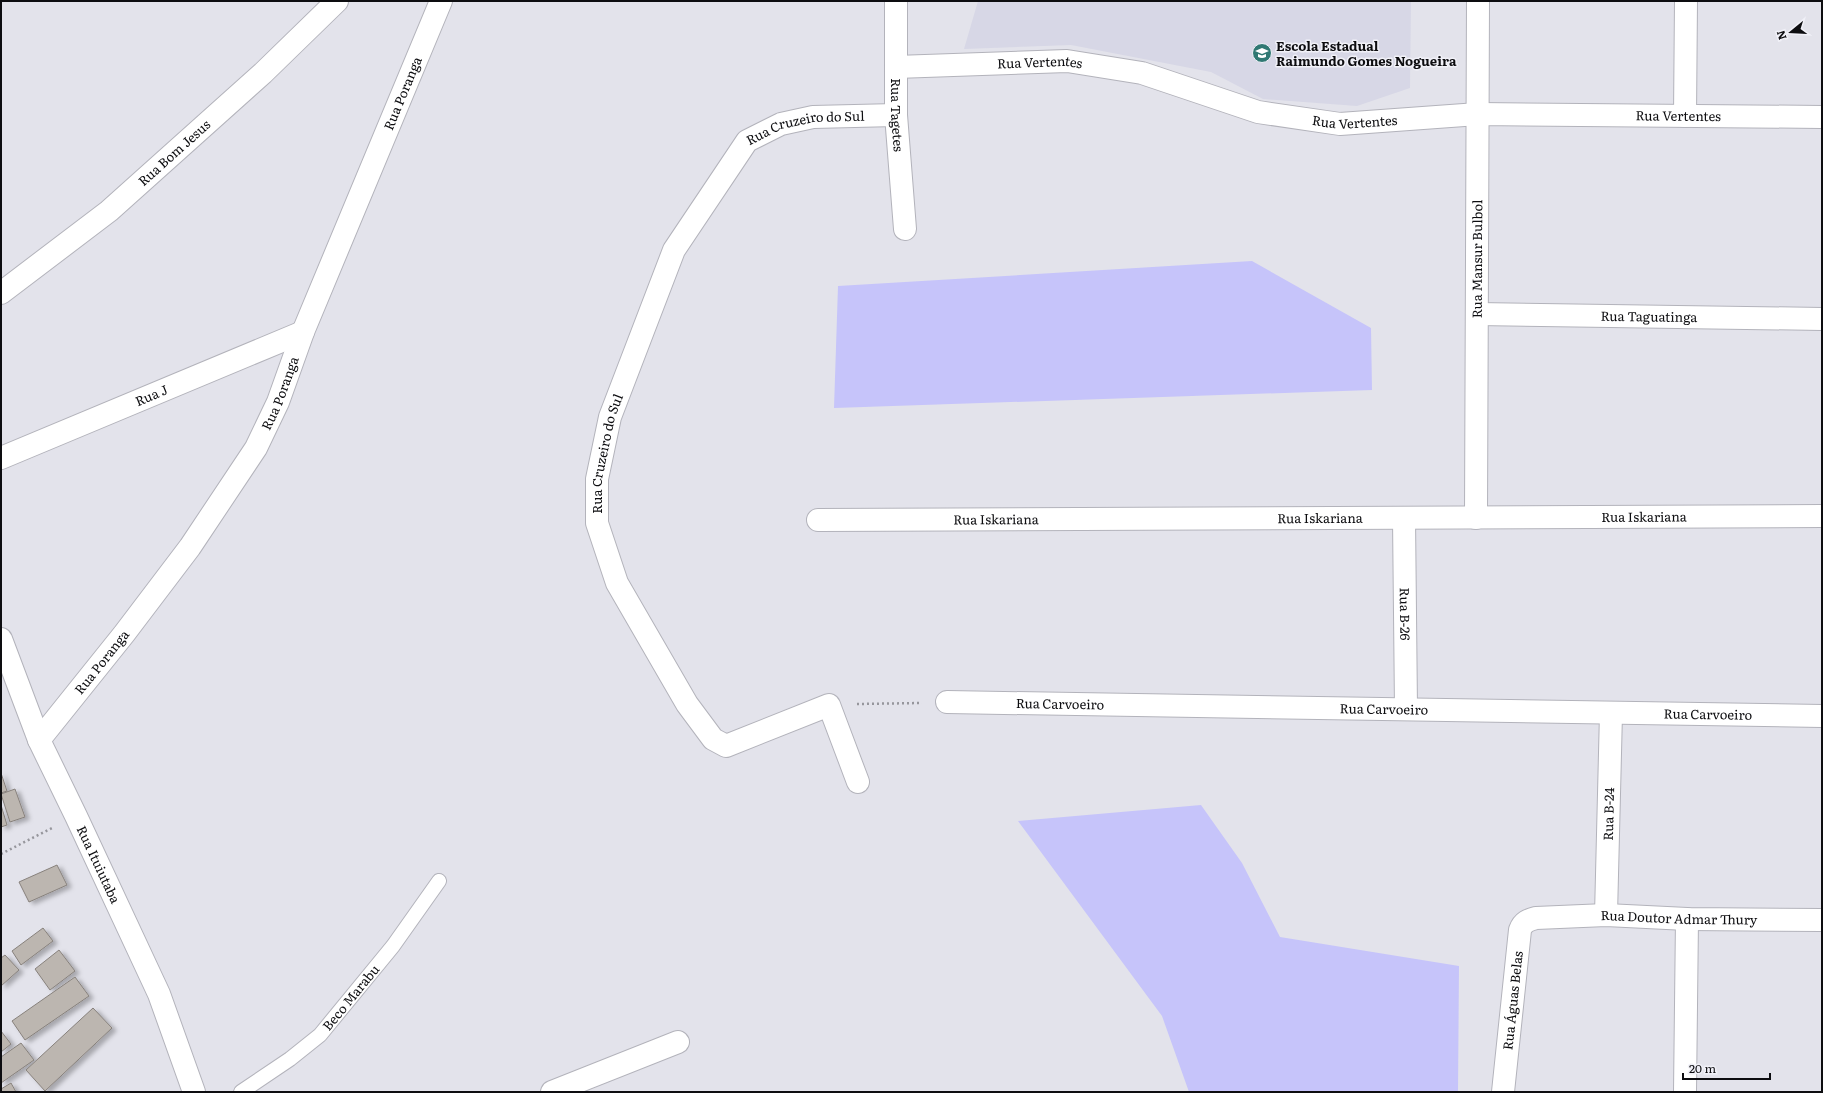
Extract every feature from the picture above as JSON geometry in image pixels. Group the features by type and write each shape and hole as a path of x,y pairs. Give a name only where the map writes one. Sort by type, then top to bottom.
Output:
{"street":[{"name":"Rua Bom Jesus","path":"1,293 110,211 263,73 337,1"},
{"name":"Rua Poranga","path":"39,740 124,634 190,547 256,448 278,402 302,332 441,1"},
{"name":"Rua Tagetes","path":"896,1 896,115 905,229"},
{"name":"Rua Mansur Bulbol","path":"1476,518 1478,1"},
{"path":"1685,116 1686,1"},
{"name":"Rua Vertentes","path":"896,67 1067,60 1142,73 1258,112 1340,124 1478,114 1822,118"},
{"name":"Rua Cruzeiro do Sul","path":"829,705 726,746 713,739 687,704 618,583 597,523 597,479 610,417 674,250 747,141 781,124 813,117 896,115"},
{"name":"Rua Taguatinga","path":"1477,314 1822,318"},
{"name":"Rua J","path":"1,458 302,332"},
{"name":"Rua Iskariana","path":"818,520 1822,516"},
{"name":"Rua B-26","path":"1404,518 1406,709"},
{"name":"Rua Ituiutaba","path":"1,639 39,740 159,994 194,1092"},
{"name":"Rua Carvoeiro","path":"947,702 1822,716"},
{"path":"829,705 858,782"},
{"name":"Rua B-24","path":"1606,916 1611,713"},
{"name":"Rua Doutor Admar Thury","path":"1536,918 1606,916 1687,919 1822,920"},
{"name":"Rua Águas Belas","path":"1503,1092 1520,930 1522,923 1536,918"},
{"path":"1685,1092 1687,919"},
{"path":"552,1092 678,1042"}],"lane":[{"name":"Beco Marabu","path":"241,1092 290,1059 320,1035 393,946 440,881"}],"path":[{"path":"829,705 947,702"},
{"path":"1,854 76,816"}],"shaded area":[{"name":"Escola Estadual Raimundo Gomes Nogueira","path":"978,1 1411,1 1410,88 1357,106 1263,99 1211,72 1071,45 964,49"},
{"path":"1252,261 1371,328 1372,390 834,408 838,286"},
{"path":"1201,805 1242,863 1280,937 1459,966 1458,1092 1189,1092 1162,1016 1018,821"}],"building":[{"path":"1,773 7,791 1,793"},
{"path":"15,789 25,817 10,822 1,794"},
{"path":"1,805 7,825 1,827"},
{"path":"57,865 67,885 29,902 19,882"},
{"path":"43,928 53,941 21,965 12,951"},
{"path":"59,950 75,971 50,990 35,969"},
{"path":"5,955 19,970 1,986 1,958"},
{"path":"75,977 89,996 25,1040 12,1021"},
{"path":"93,1008 112,1028 45,1091 26,1070"},
{"path":"1,1031 11,1044 1,1052"},
{"path":"21,1043 34,1060 1,1083 1,1057"},
{"path":"11,1083 16,1092 1,1092 1,1089"}],"place":[{"name":"Escola Estadual Raimundo Gomes Nogueira","path":"1262,53"}]}
